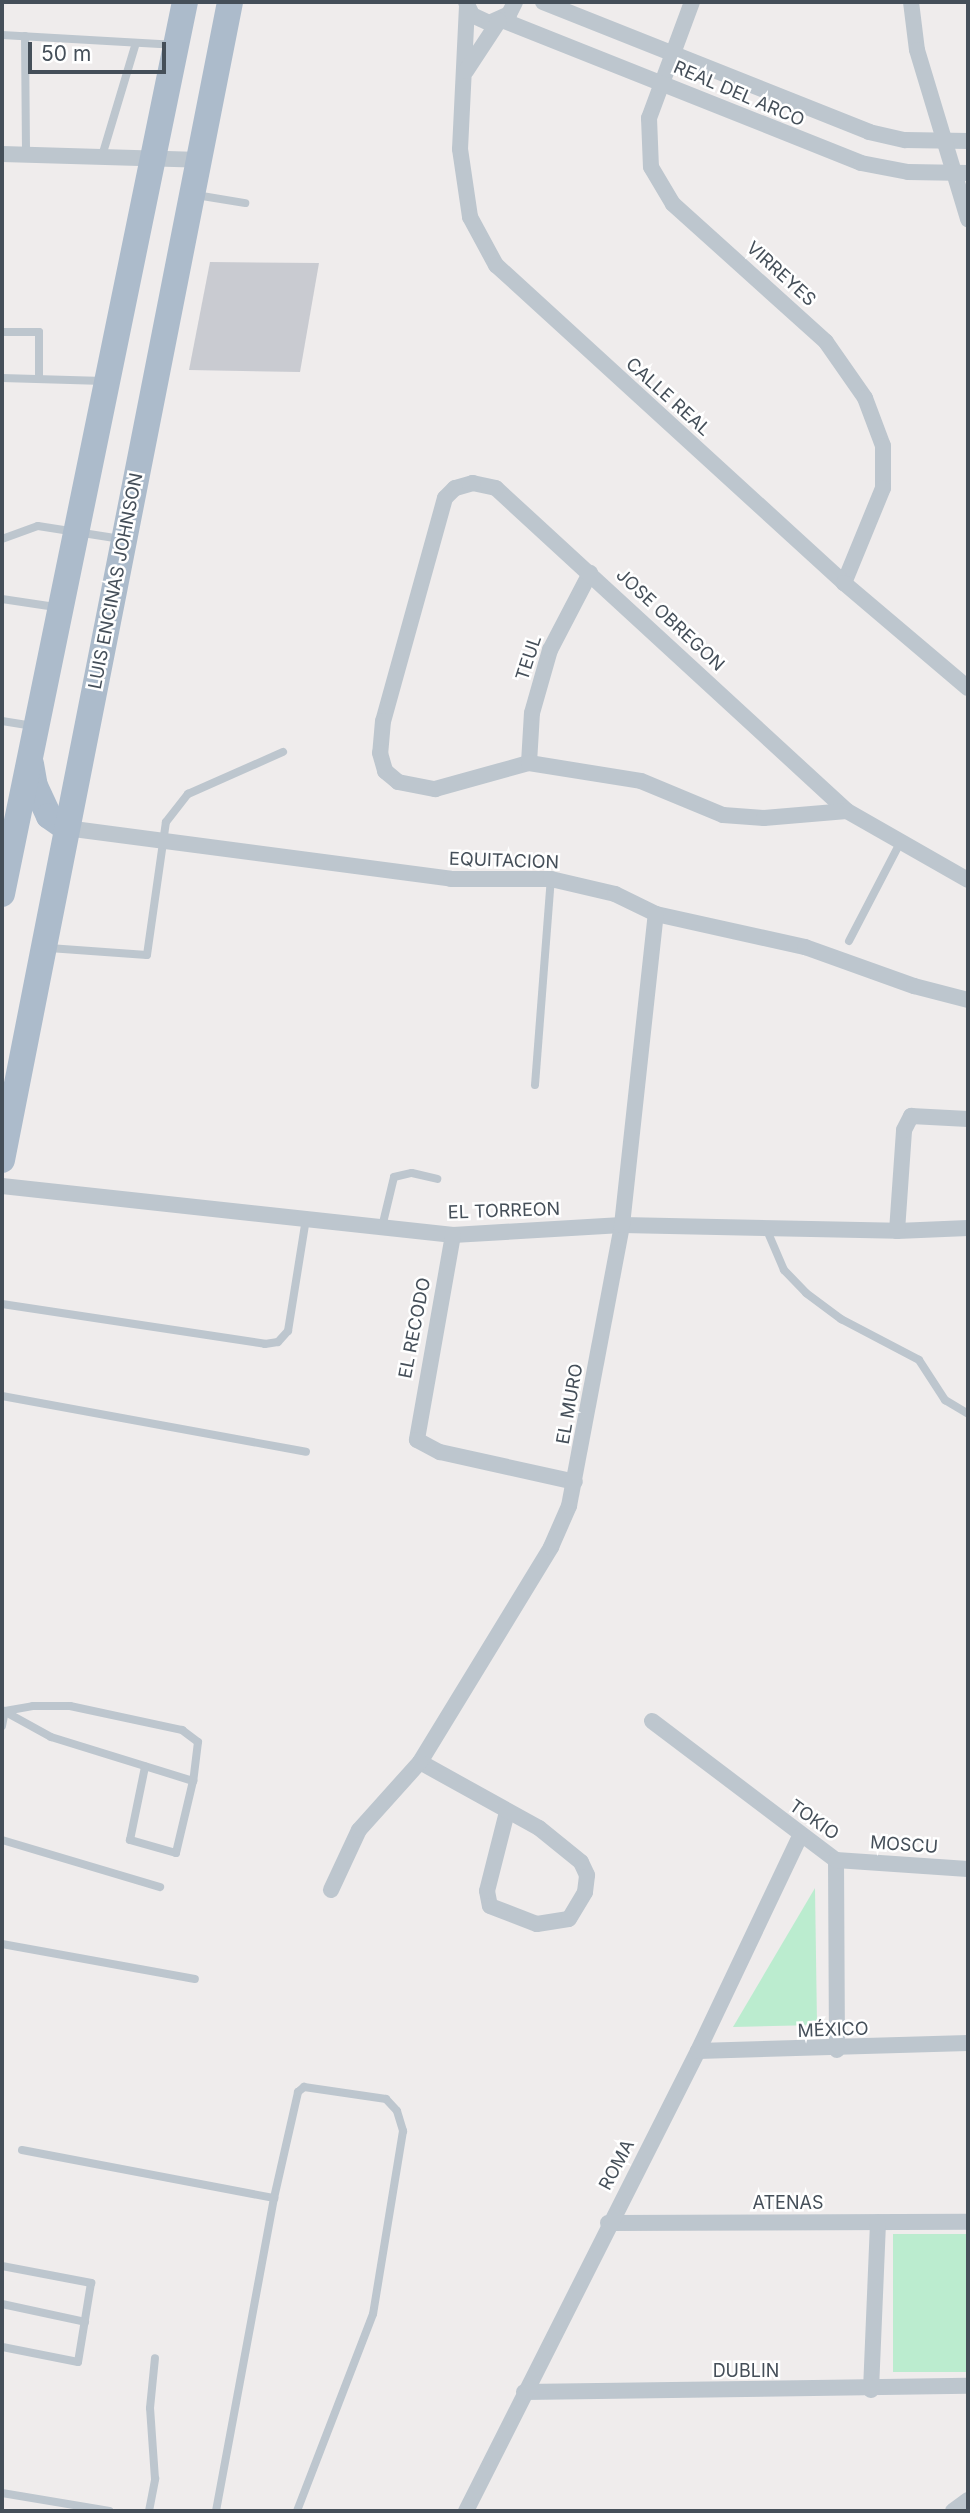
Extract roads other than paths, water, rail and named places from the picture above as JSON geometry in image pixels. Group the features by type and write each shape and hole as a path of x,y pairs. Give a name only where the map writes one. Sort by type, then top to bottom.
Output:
{"main road":[{"path":"2,894 6,854 30,755 150,156 185,2"},
{"name":"LUIS ENCINAS JOHNSON","path":"3,1146 230,2"},
{"path":"30,755 35,786 49,816 66,828"}],"street":[{"name":"CALLE REAL","path":"466,71 515,2"},
{"name":"REAL DEL ARCO","path":"543,2 869,132 943,141 968,141"},
{"name":"VIRREYES","path":"692,2 649,118 652,167 673,204 826,342 865,398 883,446 883,488 844,583"},
{"path":"911,2 917,50 951,173 968,219"},
{"name":"CALLE REAL","path":"467,4 480,20 501,20"},
{"name":"CALLE REAL","path":"467,4 466,71 460,149 470,217 496,265 844,583 968,688"},
{"name":"REAL DEL ARCO","path":"501,20 861,163 908,172 968,173"},
{"path":"2,154 200,159"},
{"name":"JOSE OBREGON","path":"529,763 435,789 398,782 385,771 380,753 383,722 439,517 455,488 473,483 496,488 847,811 968,880"},
{"name":"TEUL","path":"529,763 532,713 550,650 590,573"},
{"path":"529,763 641,781 723,815 764,818 847,811"},
{"name":"EQUITACION","path":"66,828 451,879 551,879 615,894 656,914 804,947 914,986 968,1000"},
{"name":"EL MURO","path":"331,1891 359,1830 419,1762 551,1547 575,1482 622,1225 656,914"},
{"path":"897,1231 904,1130 911,1116 968,1119"},
{"name":"EL TORREON","path":"2,1186 453,1235 622,1225 897,1231 968,1228"},
{"name":"EL RECODO","path":"453,1235 415,1429 417,1440 427,1448 575,1482"},
{"name":"TOKIO","path":"652,1721 800,1836 836,1860 837,2050"},
{"path":"419,1762 539,1828 581,1862 587,1875 585,1892 569,1919 537,1924 490,1906 487,1891 507,1812"},
{"name":"ROMA","path":"466,2511 608,2223 698,2052 800,1836"},
{"name":"MOSCU","path":"836,1860 968,1869"},
{"name":"MÉXICO","path":"698,2052 837,2050 968,2043"},
{"path":"872,2390 878,2222"},
{"name":"ATENAS","path":"608,2223 968,2222"},
{"name":"DUBLIN","path":"524,2392 872,2390 968,2386"},
{"path":"953,2511 968,2500"}],"lane":[{"path":"2,35 175,45"},
{"path":"25,36 26,154"},
{"path":"102,156 136,43"},
{"path":"193,195 245,203"},
{"path":"2,332 39,332 39,379"},
{"path":"2,378 104,381"},
{"path":"2,539 38,526 124,539"},
{"path":"2,599 58,607"},
{"path":"2,721 35,726"},
{"path":"43,947 146,955 166,822 188,794 283,752"},
{"path":"849,941 900,843"},
{"path":"535,1085 551,879"},
{"path":"382,1227 394,1177 412,1173 437,1179"},
{"path":"2,1304 265,1344 278,1342 288,1331 306,1219"},
{"path":"766,1228 784,1270 806,1293 841,1319 919,1360 945,1400 968,1414"},
{"path":"2,1396 306,1452"},
{"path":"3,1711 33,1706 70,1706 183,1730 198,1742 193,1781 176,1853 130,1840 145,1767"},
{"path":"2,1726 3,1711"},
{"path":"3,1711 51,1737 193,1781"},
{"path":"2,1840 160,1887"},
{"path":"2,1944 195,1979"},
{"path":"216,2511 274,2198 298,2092 303,2087 386,2099 397,2111 403,2131 373,2314 297,2511"},
{"path":"22,2150 274,2198"},
{"path":"2,2266 91,2283 78,2362 2,2347"},
{"path":"2,2304 85,2322"},
{"path":"149,2511 155,2479 150,2408 155,2358"},
{"path":"2,2493 109,2511"}]}
